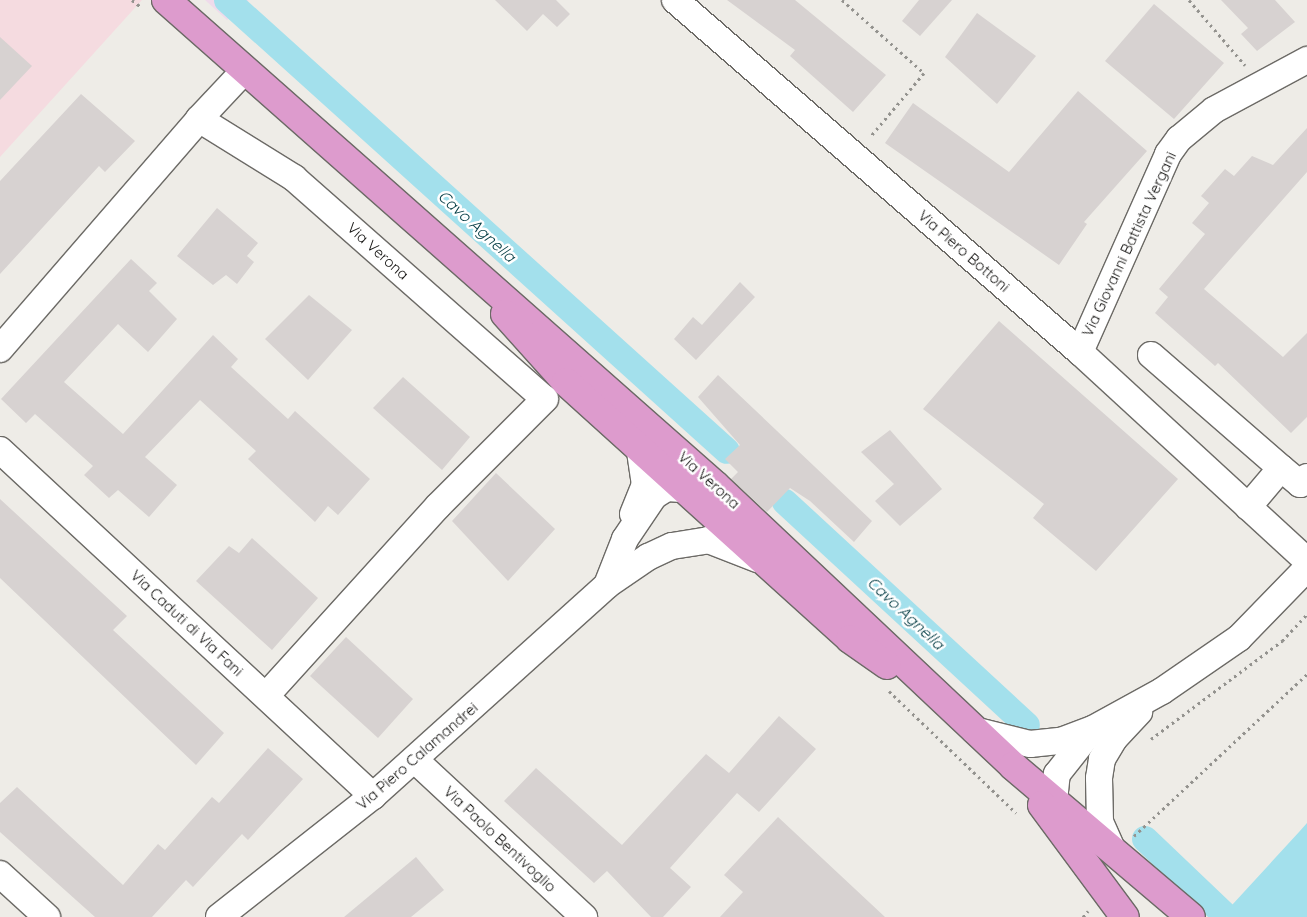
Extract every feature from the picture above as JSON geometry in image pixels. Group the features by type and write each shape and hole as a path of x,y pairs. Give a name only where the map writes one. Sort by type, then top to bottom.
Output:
{"main road":[{"name":"Via Verona","path":"166,0 488,289 564,349 830,592 926,687 1013,766"},
{"name":"Via Verona","path":"488,289 548,365 696,494 850,640 926,687"},
{"path":"1013,766 1054,801 1120,846 1190,916"},
{"path":"1013,766 1125,917"}],"street":[{"name":"Via Piero Bottoni","path":"675,0 1080,352 1307,561"},
{"name":"Via Giovanni Battista Vergani","path":"1080,352 1168,154 1179,139 1214,110 1307,60"},
{"path":"0,348 199,119 244,71"},
{"name":"Via Verona","path":"199,119 294,178 544,399 438,506 266,696"},
{"name":"Via Verona","path":"564,349 601,395 696,494 788,566 830,592"},
{"path":"1151,355 1300,484 1307,477"},
{"name":"Via Piero Calamandrei","path":"607,585 645,485 639,445"},
{"name":"Via Caduti di Via Fani","path":"0,450 373,796"},
{"path":"1248,507 1281,468"},
{"name":"Via Piero Calamandrei","path":"625,539 654,496 667,488 696,494 672,546"},
{"name":"Via Piero Calamandrei","path":"219,917 416,760 607,585 672,546 708,540 771,566"},
{"path":"974,730 1030,744 1061,741 1093,729 1162,691 1239,638 1307,568"},
{"path":"1120,846 1097,803 1102,759 1129,721 1162,691"},
{"path":"1054,801 1057,774 1093,729"},
{"name":"Via Paolo Bentivoglio","path":"416,760 584,917"},
{"path":"0,874 47,917"}],"path":[{"path":"842,0 924,73 854,156"},
{"path":"1188,0 1250,72"},
{"path":"1142,747 1282,641 1307,614"},
{"path":"1120,846 1307,674"}],"shaded area":[{"path":"0,0 142,0 0,157"},
{"path":"205,0 249,0 227,20"}],"water":[{"path":"1307,823 1307,917 1221,917 1299,832"}],"building":[{"path":"495,0 556,0 570,14 557,27 543,14 527,31"},
{"path":"727,0 795,0 886,75 853,112 790,56 795,50"},
{"path":"919,0 952,0 920,36 902,21"},
{"path":"1221,0 1275,0 1295,22 1257,51 1241,34 1248,28"},
{"path":"1154,4 1224,63 1174,119 1105,61"},
{"path":"977,13 1036,56 997,104 945,57"},
{"path":"0,37 32,66 0,100"},
{"path":"1078,91 1147,151 1084,222 1087,224 1059,265 885,143 913,103 1009,172"},
{"path":"81,94 135,141 105,172 99,166 0,274 0,181"},
{"path":"1307,128 1307,172 1204,289 1283,357 1307,333 1307,417 1291,433 1218,363 1215,366 1155,313 1168,297 1159,289 1205,234 1192,223 1209,203 1201,196 1225,169 1234,176 1252,156 1273,165"},
{"path":"217,208 258,243 247,256 254,262 237,284 226,275 213,285 177,256"},
{"path":"131,259 157,283 149,291 177,319 148,352 118,324 64,382 123,434 213,335 238,359 231,367 288,419 295,411 370,479 338,515 328,506 315,522 248,459 256,451 200,400 145,457 177,485 149,517 118,490 109,498 84,475 93,466 35,414 26,423 1,399"},
{"path":"740,282 755,297 696,360 674,339 693,317 702,325"},
{"path":"309,295 352,330 308,380 265,339"},
{"path":"999,321 1178,479 1096,571 1033,518 1044,504 923,409"},
{"path":"718,375 872,521 854,542 810,501 790,488 767,512 731,479 738,472 725,459 740,445 698,397"},
{"path":"403,377 470,437 442,470 373,408"},
{"path":"890,430 942,489 900,526 875,501 894,484 861,452"},
{"path":"496,473 555,529 508,581 452,521"},
{"path":"0,499 127,616 113,630 224,733 196,765 0,578"},
{"path":"252,538 318,598 272,650 196,581 229,546 239,553"},
{"path":"346,637 413,699 378,738 310,676"},
{"path":"779,716 816,749 759,812 737,793 670,868 691,887 663,917 651,917 607,871 594,883 504,801 536,768 622,845 706,754 729,773"},
{"path":"268,748 303,779 248,840 242,834 193,887 186,880 152,917 95,917 0,832 0,803 17,787 123,885 158,844 165,850 212,797 219,803"},
{"path":"778,817 885,917 720,917 743,892 724,875"},
{"path":"416,857 444,890 411,917 344,917"}],"waterway":[{"name":"Cavo Agnella","path":"227,0 727,451"},
{"name":"Cavo Agnella","path":"785,502 1027,725"},
{"name":"Cavo Agnella","path":"1145,839 1227,917"}]}
